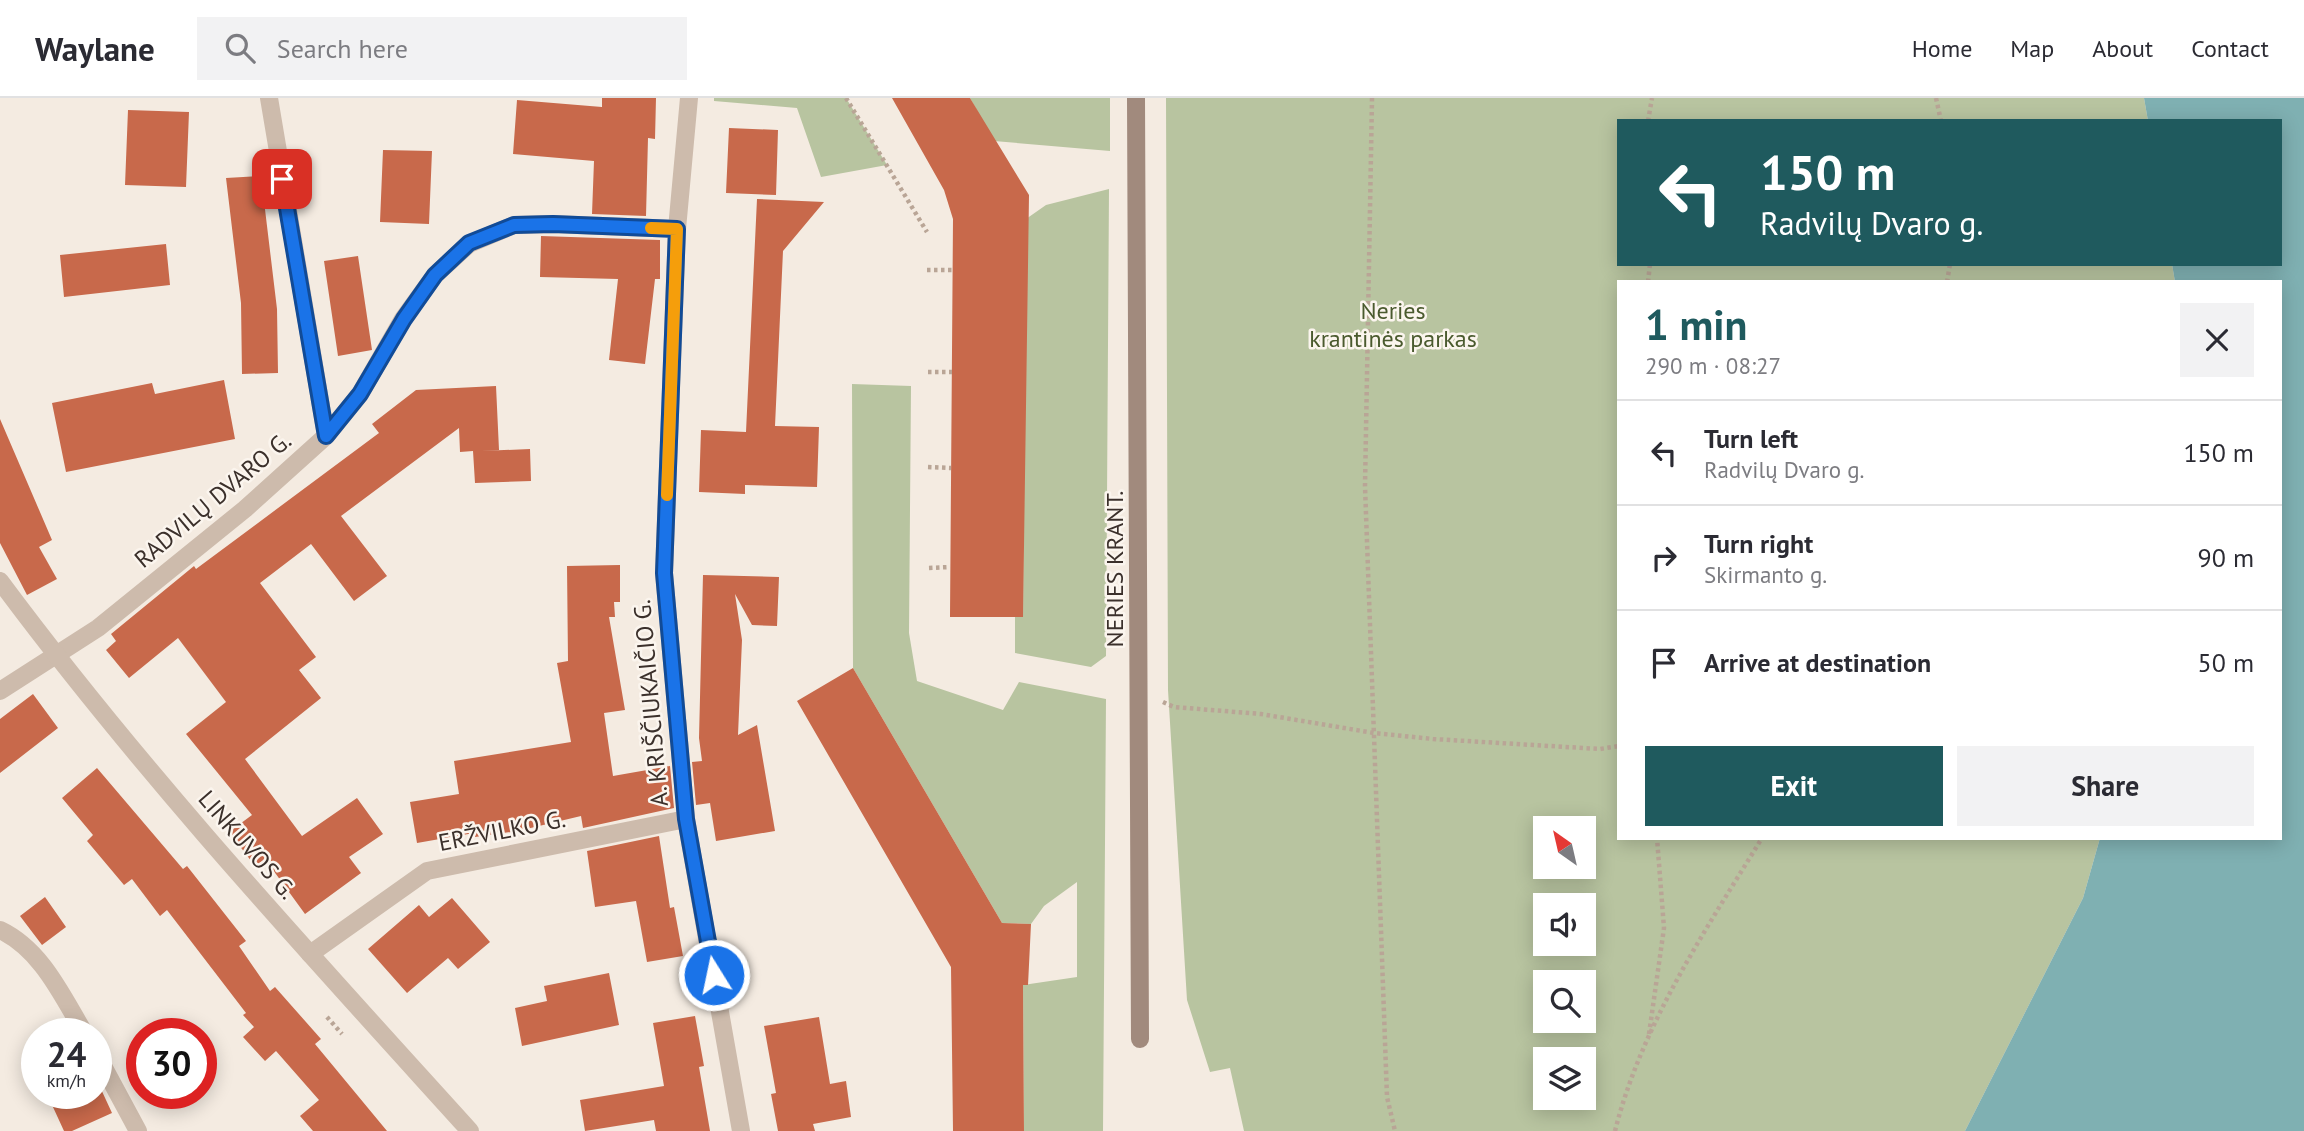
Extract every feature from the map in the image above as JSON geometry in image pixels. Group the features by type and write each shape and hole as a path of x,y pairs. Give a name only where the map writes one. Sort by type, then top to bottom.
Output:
{"main road":[{"name":"NERIES KRANT.","path":"1136,98 1140,1040"}],"street":[{"path":"269,98 326,436"},
{"name":"A. KRIŠČIUKAIČIO G.","path":"689,98 677,229 664,573 686,819 741,1131"},
{"name":"RADVILŲ DVARO G.","path":"0,691 98,628 245,509 326,436 360,394 404,319 435,275 469,243 514,225 677,229"},
{"name":"LINKUVOS G.","path":"0,581 55,656 180,807 470,1131"},
{"name":"ERŽVILKO G.","path":"310,954 427,871 686,819"},
{"path":"0,930 17,939 46,970 75,1018"},
{"path":"112,1083 138,1131"}],"path":[{"path":"846,98 927,232"},
{"path":"1372,98 1365,486 1387,1097 1395,1131"},
{"path":"1648,119 1652,98"},
{"path":"1936,98 1941,119"},
{"path":"928,270 952,270"},
{"path":"928,372 952,372"},
{"path":"928,467 951,468"},
{"path":"929,568 950,568"},
{"path":"1140,690 1174,707 1261,714 1374,733 1600,749 1617,746"},
{"path":"1648,1038 1664,928 1657,840"},
{"path":"1615,1131 1648,1038 1685,963 1761,840"}],"green space":[{"path":"714,98 846,98 887,165 821,177 797,108 714,101"},
{"path":"970,98 1110,98 1110,151 994,141"},
{"name":"Neries krantinės parkas","path":"1166,98 2144,98 2148,119 1617,119 1617,266 2172,266 2175,280 1617,280 1617,840 2099,840 2083,898 1965,1131 1244,1131 1230,1068 1210,1072 1187,1000 1168,690"},
{"path":"1109,189 1106,656 1091,667 1015,653 1015,617 1023,616 1026,219 1046,205"},
{"path":"852,384 911,386 909,633 917,681 1003,710 1019,682 1106,699 1103,1131 1024,1131 1023,985 1077,977 1077,882 1044,906 1031,924 1002,923 853,668"}],"water":[{"path":"2144,98 2304,98 2304,1131 1965,1131 2083,898 2099,840 2282,840 2282,280 2175,280 2172,266 2282,266 2282,119 2148,119"}],"building":[{"path":"602,98 656,98 655,139 648,138 646,216 592,214 594,161 513,154 517,100 602,107"},
{"path":"892,98 970,98 1029,195 1023,617 950,617 953,219 944,190"},
{"path":"128,110 189,112 186,187 125,185"},
{"path":"729,128 778,130 776,195 726,193"},
{"path":"383,150 432,151 429,224 380,222"},
{"path":"261,176 277,309 278,373 242,374 241,303 226,178"},
{"path":"757,199 824,202 783,251 775,426 819,427 817,487 745,485 745,494 699,492 701,430 746,432"},
{"path":"541,236 660,240 660,279 655,279 645,364 609,360 618,279 540,277"},
{"path":"166,244 170,285 64,297 60,255"},
{"path":"358,256 372,350 338,356 324,261"},
{"path":"224,380 235,439 66,472 52,403 152,383 155,394"},
{"path":"496,386 499,450 481,451 530,449 531,481 475,483 473,451 460,452 459,428 341,516 387,576 354,601 311,544 260,583 316,657 299,670 321,698 245,759 302,836 357,798 383,834 349,857 361,873 305,914 265,859 255,866 229,832 252,815 186,734 226,702 178,638 129,678 106,650 116,641 111,634 194,566 196,569 379,433 372,424 416,390"},
{"path":"0,419 52,540 39,547 57,579 27,595 0,543"},
{"path":"620,565 620,602 614,602 615,617 609,617 625,710 604,713 613,776 670,766 674,808 583,828 581,816 518,831 475,837 474,833 417,843 410,802 459,794 454,761 571,742 557,663 568,661 567,566"},
{"path":"703,575 779,577 777,626 752,625 735,594 742,640 738,735 757,725 775,831 716,841 710,803 696,805 692,762 702,761 699,738"},
{"path":"853,668 1002,923 1031,924 1028,985 1023,985 1024,1131 953,1131 951,967 797,701"},
{"path":"33,694 58,728 0,773 0,719"},
{"path":"97,768 183,869 187,866 246,941 239,946 270,991 275,987 321,1039 315,1044 387,1131 313,1131 300,1116 319,1100 276,1051 265,1061 243,1037 254,1027 243,1015 246,1013 167,910 160,916 132,879 124,885 87,841 93,835 62,798"},
{"path":"659,836 670,908 674,907 683,956 647,962 636,901 595,907 587,851"},
{"path":"45,897 66,927 42,945 20,916"},
{"path":"452,898 490,942 458,969 448,958 407,993 368,949 419,905 429,917"},
{"path":"609,973 619,1025 522,1046 515,1008 547,1001 544,986"},
{"path":"695,1016 704,1066 699,1067 710,1131 656,1131 654,1120 585,1131 580,1100 664,1086 653,1023"},
{"path":"819,1017 830,1084 846,1081 851,1117 813,1124 815,1131 778,1131 771,1094 776,1093 764,1026"},
{"path":"54,1109 110,1109 112,1113 72,1131 64,1131"}],"slow traffic":[{"path":"651,228 677,229 667,495"}],"route":[{"path":"282,179 326,436 360,394 404,319 435,275 469,243 514,225 677,229 664,573 686,819 714,975"}]}
